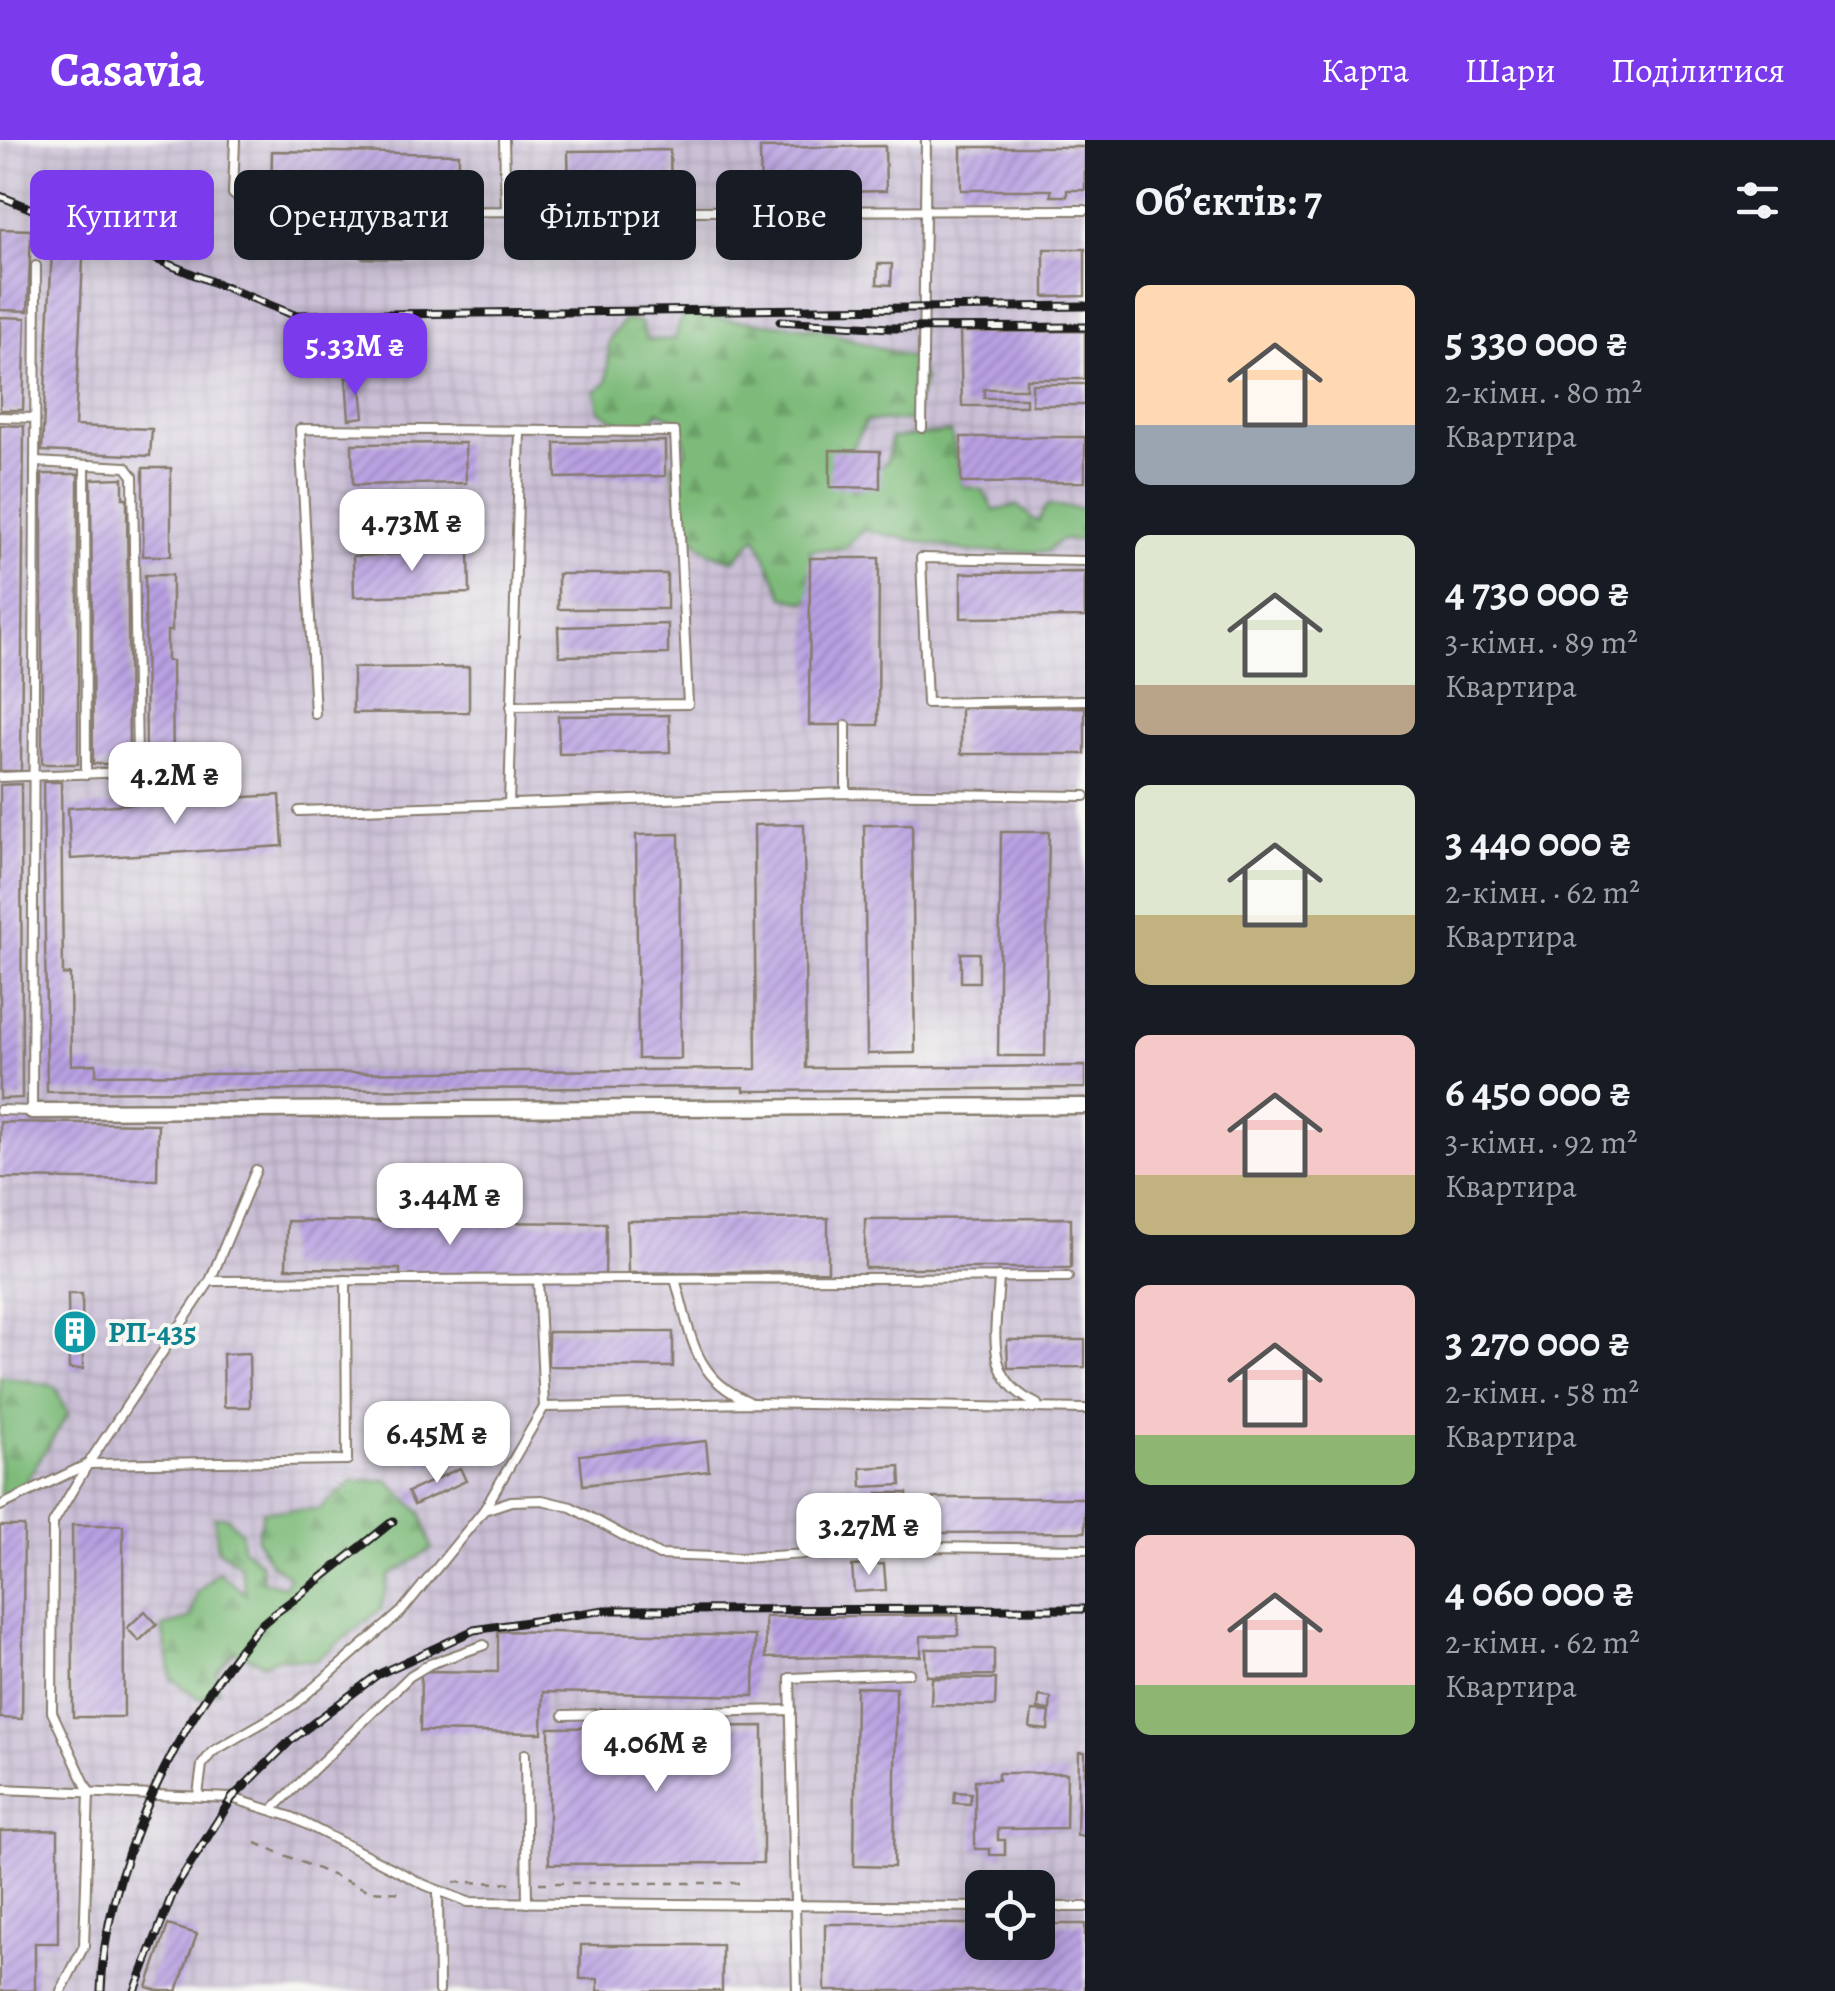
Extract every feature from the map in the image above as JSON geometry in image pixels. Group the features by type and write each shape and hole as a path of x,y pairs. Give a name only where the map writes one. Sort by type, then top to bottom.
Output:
{"street":[{"path":"32,1111 1085,1106"}],"lane":[{"path":"235,140 233,194 257,212 504,211"},
{"path":"504,140 505,170"},
{"path":"922,428 926,140"},
{"path":"696,211 1085,210"},
{"path":"0,1110 32,1111 36,266"},
{"path":"0,417 35,418"},
{"path":"315,714 300,429 675,432 688,704 511,706"},
{"path":"508,804 520,431"},
{"path":"0,777 127,772 137,765 134,476 126,466 35,462"},
{"path":"84,465 86,774"},
{"path":"1085,560 920,558 927,702 1085,700"},
{"path":"846,725 846,793"},
{"path":"299,811 846,793 1085,796"},
{"path":"62,1991 84,1946 88,1792 52,1712 53,1523 210,1281 256,1170"},
{"path":"999,1277 996,1359 1003,1378 1017,1394 1041,1406"},
{"path":"210,1281 1068,1277"},
{"path":"198,1795 202,1765 212,1752 295,1704 402,1612 484,1510 544,1408 538,1279"},
{"path":"675,1279 703,1368 723,1391 752,1403"},
{"path":"0,1506 88,1464 347,1460 346,1280"},
{"path":"544,1408 752,1403 1085,1409"},
{"path":"484,1510 512,1501 542,1500 572,1506 659,1555 740,1558 926,1547 1085,1549"},
{"path":"273,1808 410,1676 430,1664 484,1645"},
{"path":"797,1991 790,1678 909,1673"},
{"path":"564,1716 791,1710"},
{"path":"525,1754 527,1903"},
{"path":"0,1789 232,1798 273,1808 468,1902 965,1907"},
{"path":"439,1887 440,1991"},
{"path":"1055,1907 1085,1907"}],"path":[{"path":"256,1843 370,1890 406,1893"},
{"path":"439,1887 748,1883"}],"shaded area":[{"path":"0,140 1085,140 1085,1991 0,1991 0,1498 23,1486 55,1386 0,1376"}],"green space":[{"path":"682,315 816,328 915,359 925,380 910,421 867,421 848,455 835,458 854,493 887,461 891,438 951,432 963,486 983,490 994,511 1016,505 1038,522 1047,505 1085,509 1085,541 1061,540 1046,552 971,552 864,530 843,549 810,550 819,588 806,602 784,597 756,536 735,560 704,548 686,526 673,464 687,452 680,423 658,411 648,428 629,429 599,410 595,391 607,382 609,341 624,320 641,322 647,340 675,339"},
{"path":"0,1376 55,1386 68,1414 23,1486 0,1498"},
{"path":"387,1480 422,1514 432,1549 389,1576 381,1609 315,1661 276,1658 264,1664 235,1651 216,1673 219,1691 200,1699 172,1679 162,1627 191,1618 197,1593 218,1572 246,1594 240,1565 218,1550 214,1517 226,1516 242,1533 242,1548 261,1563 263,1581 285,1586 289,1576 270,1563 257,1539 263,1511 319,1509 354,1481"}],"building":[{"path":"885,146 886,191 862,191 862,170 760,170 760,148"},
{"path":"961,147 1085,147 1085,190 1067,190 1067,196 1051,196 1051,190 961,190"},
{"path":"670,150 670,170 568,170 568,151"},
{"path":"272,151 459,154 459,170 272,170"},
{"path":"0,229 30,230 28,311 0,310"},
{"path":"1044,249 1085,249 1085,296 1044,297"},
{"path":"51,260 83,260 75,426 152,429 150,456 42,451"},
{"path":"878,264 892,264 891,285 877,284"},
{"path":"0,317 26,318 23,410 0,410"},
{"path":"1085,331 1085,379 1026,379 1026,389 984,389 984,398 1026,398 1026,406 962,406 960,332"},
{"path":"360,377 364,417 349,419 346,378"},
{"path":"1032,384 1085,384 1085,405 1032,405"},
{"path":"0,425 24,426 21,771 0,771"},
{"path":"961,437 1085,437 1085,482 961,483"},
{"path":"665,441 665,476 556,478 555,443"},
{"path":"465,443 466,483 353,485 352,444"},
{"path":"830,450 880,451 880,488 830,487"},
{"path":"143,468 171,468 171,556 143,556"},
{"path":"42,474 78,474 78,764 42,764"},
{"path":"123,478 123,498 127,498 129,764 93,764 91,479"},
{"path":"469,552 470,593 354,597 353,556"},
{"path":"810,558 879,558 878,725 809,725"},
{"path":"1085,572 1085,617 961,618 961,573"},
{"path":"558,574 667,574 667,609 558,609"},
{"path":"145,575 172,575 172,631 167,631 167,661 172,661 173,776 146,776"},
{"path":"668,624 668,654 559,656 558,627"},
{"path":"469,667 469,712 353,713 353,668"},
{"path":"1085,707 1085,754 961,754 961,708"},
{"path":"669,715 670,752 559,754 558,716"},
{"path":"43,782 61,782 63,975 70,974 71,1065 96,1064 96,1075 756,1069 754,825 804,824 806,1068 1085,1066 1085,1088 47,1092"},
{"path":"21,784 22,1098 0,1099 0,785"},
{"path":"280,795 283,846 71,859 68,808"},
{"path":"912,824 915,1053 867,1054 864,825"},
{"path":"1001,832 1049,832 1045,1056 998,1056"},
{"path":"679,834 681,1059 638,1059 636,835"},
{"path":"961,953 979,953 979,982 961,982"},
{"path":"0,1122 158,1124 157,1180 0,1178"},
{"path":"828,1218 828,1271 628,1273 627,1221"},
{"path":"1071,1218 1071,1268 865,1268 865,1219"},
{"path":"287,1221 606,1223 605,1276 400,1275 400,1269 286,1268"},
{"name":"РП-435","path":"68,1294 82,1294 83,1369 69,1369"},
{"path":"548,1332 673,1332 673,1367 548,1366"},
{"path":"1007,1340 1085,1340 1085,1367 1008,1368"},
{"path":"249,1353 250,1407 224,1407 223,1354"},
{"path":"706,1441 709,1471 583,1485 580,1455"},
{"path":"437,1447 442,1459 421,1467 416,1455"},
{"path":"900,1466 901,1485 862,1487 861,1468"},
{"path":"460,1468 466,1481 414,1505 408,1492"},
{"path":"878,1493 907,1493 909,1533 847,1533 847,1505 878,1505"},
{"path":"933,1498 1085,1498 1085,1532 933,1533"},
{"path":"72,1525 123,1525 124,1717 73,1717"},
{"path":"0,1526 24,1526 22,1719 0,1718"},
{"path":"884,1564 886,1590 854,1592 852,1566"},
{"path":"145,1611 157,1624 139,1641 127,1628"},
{"path":"958,1615 958,1635 921,1636 921,1656 766,1658 765,1617"},
{"path":"498,1631 755,1636 754,1696 543,1692 542,1733 420,1731 421,1671 498,1672"},
{"path":"926,1649 994,1649 994,1675 927,1676"},
{"path":"932,1678 996,1679 995,1706 931,1705"},
{"path":"856,1687 896,1688 894,1867 854,1866"},
{"path":"1039,1696 1051,1698 1050,1710 1038,1709"},
{"path":"1032,1711 1050,1712 1048,1730 1030,1728"},
{"path":"763,1726 763,1863 549,1864 549,1728"},
{"path":"1079,1752 1085,1752 1085,1836 1077,1835"},
{"path":"998,1773 1067,1773 1066,1828 998,1829 998,1840 1005,1840 1005,1855 975,1849 975,1780 998,1780"},
{"path":"955,1792 971,1793 970,1804 954,1803"},
{"path":"58,1830 58,1943 35,1943 35,1991 0,1991 0,1831"},
{"path":"825,1924 965,1924 965,1960 1055,1960 1055,1924 1085,1924 1085,1991 825,1991"},
{"path":"168,1925 197,1934 177,1991 159,1991 147,1987"},
{"path":"581,1945 722,1945 722,1991 598,1991 598,1979 580,1979"}],"railway":[{"path":"0,196 294,315 1085,306"},
{"path":"780,321 890,328 1085,327"},
{"path":"101,1991 106,1944 131,1847 150,1800 198,1709 259,1626 393,1521"},
{"path":"135,1991 174,1890 232,1798 291,1740 377,1675 474,1630 605,1610 1085,1609"}],"place":[{"name":"РП-435","path":"75,1332"}]}
